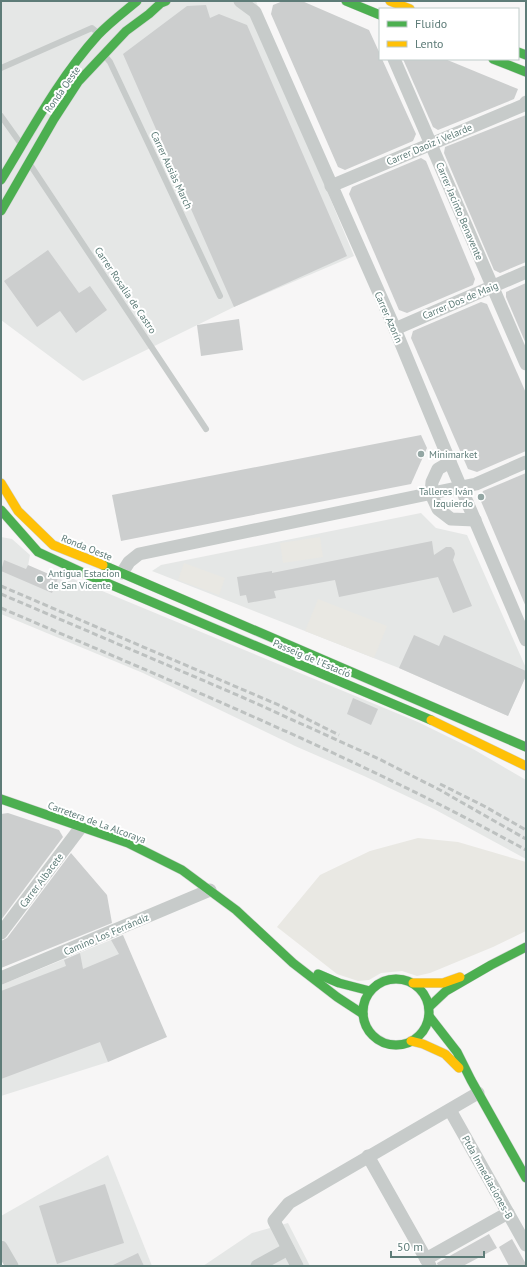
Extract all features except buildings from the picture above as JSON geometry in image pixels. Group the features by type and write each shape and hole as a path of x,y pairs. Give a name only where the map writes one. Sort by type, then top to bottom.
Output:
{"main road":[{"name":"Ronda Oeste","path":"1,180 75,62 99,34 137,1"},
{"name":"Ronda Oeste","path":"1,211 54,118 78,82 126,31 161,3 166,1"},
{"path":"346,1 379,15"},
{"path":"390,1 408,8"},
{"path":"496,60 526,72"},
{"name":"Ronda Oeste","path":"1,483 18,511 53,545 122,573"},
{"name":"Passeig de l'Estació","path":"1,510 38,552 88,575 441,724 526,766"},
{"name":"Passeig de l'Estació","path":"122,573 526,746"},
{"name":"Carretera de La Alcoraya","path":"1,799 128,843 182,870 236,910 293,963 337,997 363,1014"},
{"path":"490,965 443,983 413,983 395,979 386,980 370,991 364,1002 363,1014 368,1029 380,1040 395,1045 411,1041 422,1033 428,1021 429,1012 446,992 490,965 526,946"},
{"name":"Carretera de La Alcoraya","path":"293,963 339,983 370,991"},
{"path":"413,983 424,993 429,1012 457,1052 478,1093 526,1178"},
{"path":"411,1041 423,1044 445,1054 471,1080"}],"street":[{"name":"Carrer Azorín","path":"240,1 255,12 395,329 526,640"},
{"name":"Carrer Jacinto Benavente","path":"394,60 526,364"},
{"name":"Carrer Daoiz i Velarde","path":"331,186 524,105 526,102"},
{"name":"Carrer Dos de Maig","path":"395,329 526,272"},
{"path":"450,462 438,469 432,482 431,494 438,509 450,519 475,520"},
{"path":"122,573 129,562 140,554 476,484 526,462"},
{"name":"Carrer Albacete","path":"1,933 81,827"},
{"name":"Camino Los Ferrándiz","path":"1,978 210,890"},
{"path":"297,1266 274,1221 289,1203 478,1093"},
{"name":"Ptda Inmediaciones-B","path":"450,1110 526,1245"},
{"path":"368,1156 428,1262 508,1213"},
{"path":"1,1246 12,1266"},
{"path":"258,1266 288,1249"}],"lane":[{"path":"1,68 92,28 99,34"},
{"name":"Carrer Ausiàs March","path":"104,55 110,62 220,296"},
{"path":"1,116 22,145"},
{"name":"Carrer Rosalía de Castro","path":"29,163 206,429"}],"shaded area":[{"path":"1,1 256,1 325,186 354,256 234,307 83,381 1,320"},
{"path":"421,513 436,528 467,535 526,668 526,676 508,716 399,668 152,571 161,565"},
{"path":"1,537 12,539 30,555 28,566 65,581 66,576 418,722 473,749 526,780 526,859 434,809 364,776 295,746 143,673 1,614"},
{"path":"320,537 323,557 283,563 280,543"},
{"path":"184,563 225,578 219,595 178,580"},
{"path":"318,599 387,626 374,658 305,631"},
{"path":"418,838 458,842 526,862 526,931 493,947 430,973 417,976 402,971 381,973 369,980 358,981 337,974 277,927 320,875 370,851"},
{"path":"123,935 108,1062 1,1096 1,985"},
{"path":"108,1155 152,1266 19,1266 1,1238 1,1216"},
{"path":"288,1223 310,1266 203,1266 252,1233"}],"railway":[{"path":"1,586 281,706 339,735"},
{"path":"1,594 242,697 379,759 440,790 526,839"},
{"path":"1,608 200,693 332,753 398,784 526,850"},
{"path":"440,784 484,806 526,830"}],"traffic: fast":[{"path":"1,180 46,105 71,69 102,31 137,1"},
{"path":"1,211 54,119 78,82 126,31 161,3 166,1"},
{"path":"346,1 379,15"},
{"path":"519,52 526,55"},
{"path":"496,60 526,72"},
{"path":"1,510 38,552 88,575 431,720"},
{"path":"103,565 526,747"},
{"path":"1,799 128,843 182,870 236,910 293,963 337,997 363,1014"},
{"path":"429,1007 446,991 526,947"},
{"path":"318,974 339,983 370,991"},
{"path":"396,979 408,982 419,989 426,1000 429,1012 426,1024 419,1035 408,1042 396,1045 384,1042 373,1035 366,1024 363,1012 366,1000 373,989 384,982 396,979"},
{"path":"429,1016 457,1052 526,1178"}],"traffic: slow":[{"path":"390,1 408,8"},
{"path":"1,483 18,511 53,545 103,565"},
{"path":"431,720 526,766"},
{"path":"413,983 443,983 460,977"},
{"path":"411,1041 423,1044 445,1054 459,1068"}],"place":[{"name":"Minimarket","path":"421,454"},
{"name":"Talleres Iván Izquierdo","path":"481,497"},
{"name":"Antigua Estacion de San Vicente","path":"40,579"}]}
